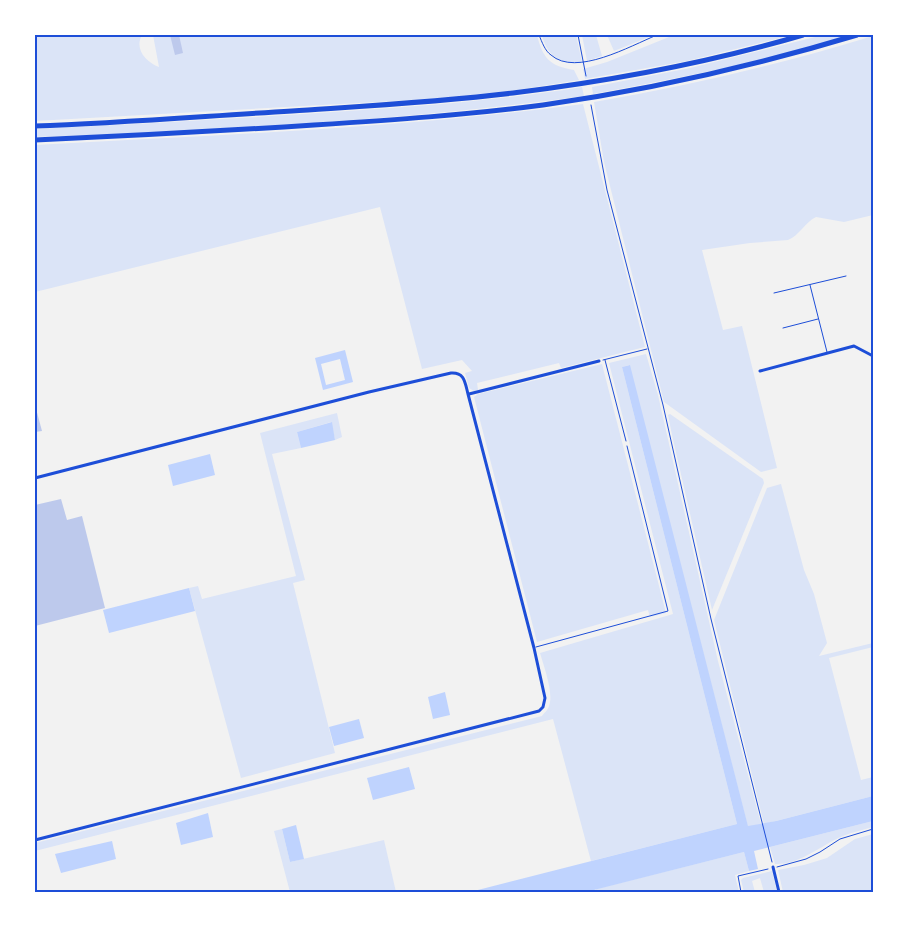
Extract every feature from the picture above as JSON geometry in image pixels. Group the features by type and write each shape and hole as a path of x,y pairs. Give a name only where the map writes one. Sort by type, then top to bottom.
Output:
{"highway":[{"path":"35,126 371,106 512,93 582,84 650,72 803,35"},
{"path":"35,140 360,122 512,109 586,98 687,79 856,35"}],"street":[{"path":"760,371 854,346 873,356"},
{"path":"468,394 599,361"},
{"path":"35,478 369,392 451,373 459,374 464,379 468,394 534,648 545,698 543,707 539,711 35,840"},
{"path":"773,867 779,892"}],"lane":[{"path":"774,293 846,276"},
{"path":"810,285 827,353"},
{"path":"782,328 818,319"},
{"path":"534,648 668,611 627,446"}],"path":[{"path":"539,35 551,56 574,64 592,62 657,35"},
{"path":"578,35 582,54"},
{"path":"592,114 607,190 663,405 711,619 773,867"},
{"path":"599,361 648,349"},
{"path":"606,360 627,446"},
{"path":"741,892 738,876 813,856 840,839 873,829"}],"shaded area":[{"path":"35,35 142,35 139,45 140,50 150,62 159,67 153,35 537,35 545,56 559,66 574,70 579,80 517,90 431,99 35,121"},
{"path":"542,35 576,35 582,62 567,62 556,58 547,48"},
{"path":"582,35 596,35 602,56 587,61"},
{"path":"607,35 654,35 614,51"},
{"path":"674,35 793,35 687,61 585,79 583,69 607,62"},
{"path":"823,35 848,35 753,61 593,94 592,87 690,68"},
{"path":"873,36 873,215 844,222 816,217 788,240 702,250 723,330 742,326 777,468 761,472 664,402 604,162 594,102 735,74"},
{"path":"582,87 584,96 447,112 241,128 35,137 35,129 408,107 513,97"},
{"path":"583,104 645,347 561,368 559,363 477,383 478,390 474,391 469,388 465,373 472,371 462,360 422,369 380,207 35,292 35,145 378,125"},
{"path":"646,354 658,395 718,661 761,824 748,827 629,365 622,367 737,824 591,861 553,719 35,851 35,843 542,716 548,707 550,694 540,653 673,614 609,363"},
{"path":"602,364 666,613 650,617 648,610 537,642 474,397 478,394"},
{"path":"337,413 342,437 335,440 331,422 297,432 301,448 272,454 305,580 293,583 335,753 241,778 189,588 198,586 202,599 296,576 260,433"},
{"path":"670,414 763,479 764,483 712,610 672,435 668,415"},
{"path":"781,484 804,570 814,594 827,643 819,656 873,643 873,647 829,658 861,780 873,777 873,796 764,824 714,620 767,488"},
{"path":"873,821 873,827 843,836 802,858 775,864 770,847"},
{"path":"282,829 290,862 384,840 396,892 290,892 274,831"},
{"path":"873,834 873,892 783,892 778,870 827,858 855,839"},
{"path":"744,852 749,871 735,875 739,892 597,892 596,889"},
{"path":"772,871 777,892 764,892 760,878 752,881 755,892 744,892 741,880 743,878"}],"water":[{"path":"345,350 353,382 323,390 315,358","holes":["340,359 345,380 326,385 321,364"]},
{"path":"630,365 748,826 776,821 873,796 873,821 754,851 758,869 749,871 744,852 586,892 470,892 737,824 622,367"},
{"path":"332,422 335,440 301,448 297,432"},
{"path":"210,454 215,475 173,486 168,465"},
{"path":"189,588 195,611 109,633 103,610"},
{"path":"445,692 450,715 433,719 428,697"},
{"path":"359,719 364,738 334,746 329,727"},
{"path":"409,767 415,789 373,800 367,778"},
{"path":"208,813 213,837 181,845 176,823"},
{"path":"296,825 304,859 290,862 282,829"},
{"path":"112,841 116,859 61,873 55,854"}],"building":[{"path":"170,35 179,35 183,53 175,55"},
{"path":"35,405 42,431 35,432"},
{"path":"61,499 67,520 82,516 105,608 35,626 35,505"}]}
